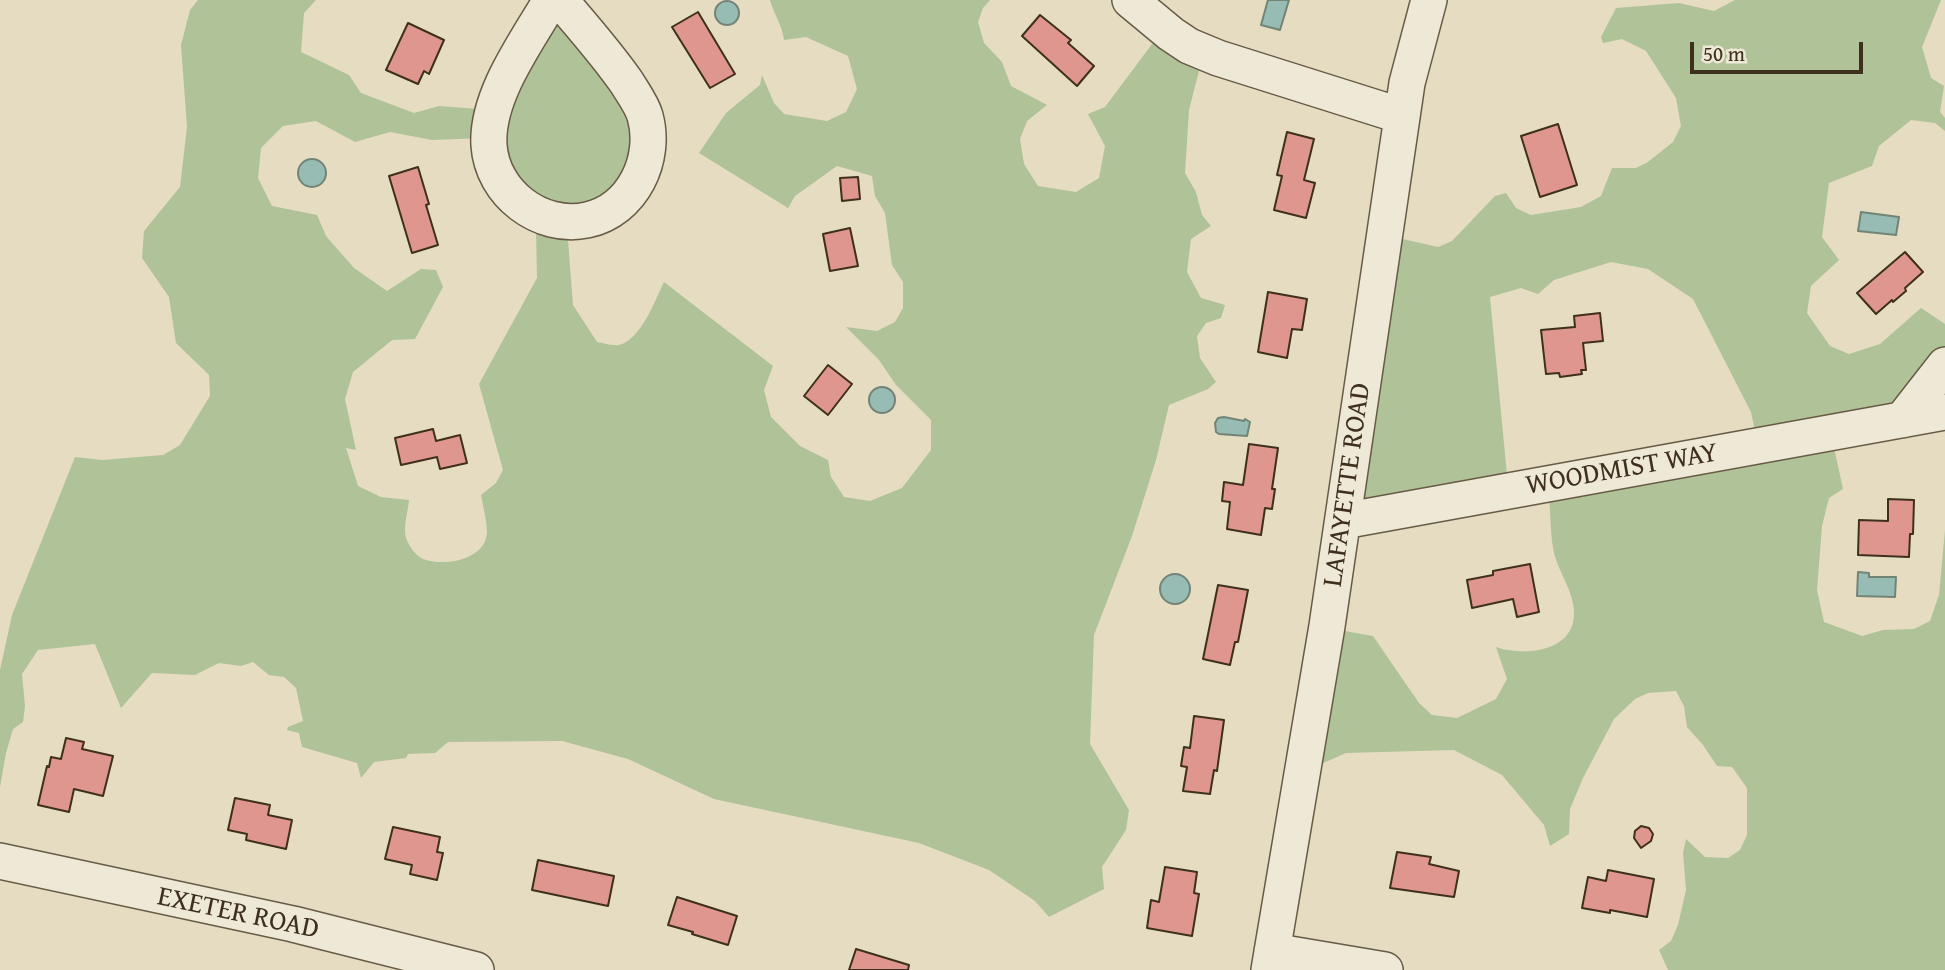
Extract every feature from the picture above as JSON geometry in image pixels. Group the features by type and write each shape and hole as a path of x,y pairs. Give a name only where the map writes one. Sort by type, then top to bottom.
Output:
{"street":[{"path":"551,0 514,62 499,94 489,145 495,173 510,196 533,212 559,221 587,220 613,209 633,190 646,165 649,138 644,113 632,91 560,0"},
{"path":"1130,0 1189,46 1218,58 1402,116"},
{"name":"LAFAYETTE ROAD","path":"1270,960 1327,626 1407,83 1429,0"},
{"path":"1902,420 1945,365"},
{"name":"WOODMIST WAY","path":"1343,521 1945,412"},
{"name":"EXETER ROAD","path":"0,861 293,924 476,970"},
{"path":"1270,960 1385,970"}],"green space":[{"path":"198,0 316,0 304,13 301,52 349,75 361,93 414,113 439,106 491,110 563,7 628,88 648,169 567,227 573,305 597,342 619,345 627,342 641,328 664,282 773,366 764,390 771,417 800,446 828,460 831,477 844,497 870,501 902,488 931,450 931,420 896,385 879,360 846,327 877,331 895,322 903,308 903,282 892,265 885,213 875,196 872,176 837,166 795,196 788,208 699,153 726,113 760,85 762,75 774,103 784,114 827,121 846,112 857,89 848,56 806,37 784,40 770,0 990,0 983,8 978,22 984,43 1002,62 1011,86 1047,105 1027,121 1020,139 1024,164 1038,186 1076,192 1099,178 1105,146 1088,114 1105,107 1158,36 1200,67 1189,110 1185,173 1196,192 1202,215 1211,226 1191,239 1187,272 1201,298 1225,305 1221,318 1206,323 1197,336 1200,358 1216,382 1208,389 1169,405 1156,460 1132,536 1094,635 1090,744 1129,810 1126,830 1102,867 1104,889 1049,917 1035,901 989,870 919,843 714,799 628,759 562,741 448,742 435,753 408,754 406,758 374,762 361,778 357,763 302,747 299,733 287,730 288,727 303,721 296,688 284,677 269,675 253,662 241,666 219,663 195,675 152,673 121,708 95,644 38,650 22,674 25,706 23,722 13,729 0,787 0,670 12,615 75,457 102,460 163,455 180,445 210,396 209,375 176,343 169,297 142,258 144,231 180,187 187,127 181,45 190,10","holes":["316,121 355,142 390,132 432,140 484,138 536,227 537,278 479,384 503,470 496,483 481,495 487,528 485,542 479,550 462,559 442,562 423,559 417,555 405,534 409,500 381,497 358,486 346,448 356,450 345,399 353,372 392,340 415,339 443,287 436,270 421,269 387,291 354,268 326,236 317,215 272,206 258,178 261,148 283,126"]},
{"path":"1735,0 1941,0 1922,47 1931,78 1944,86 1940,112 1945,118 1945,131 1935,123 1911,120 1879,146 1872,166 1829,183 1822,237 1839,260 1811,286 1807,313 1830,346 1849,354 1880,344 1921,308 1945,324 1945,379 1833,443 1843,489 1829,498 1822,526 1817,590 1824,622 1862,636 1883,630 1914,629 1930,621 1939,595 1945,530 1945,970 1668,970 1659,950 1671,941 1678,925 1686,890 1683,853 1686,839 1705,857 1728,858 1740,850 1747,835 1747,788 1732,767 1717,766 1687,727 1684,706 1676,691 1648,693 1635,699 1614,719 1570,809 1569,834 1550,846 1544,825 1502,775 1454,750 1346,753 1305,771 1328,628 1373,636 1419,703 1432,715 1457,718 1496,699 1507,679 1496,647 1537,650 1561,641 1569,632 1574,620 1573,604 1554,553 1549,498 1759,450 1751,412 1693,299 1648,269 1611,262 1554,280 1538,294 1521,288 1490,297 1509,496 1350,514 1385,235 1438,247 1452,241 1495,196 1506,193 1516,208 1531,215 1581,207 1601,196 1612,168 1636,168 1648,162 1673,142 1681,126 1676,98 1646,51 1622,39 1603,43 1601,37 1616,8 1679,3 1714,11"}],"water":[{"path":"1268,0 1289,0 1280,30 1261,25"},
{"path":"722,1 732,1 739,8 739,18 732,25 722,25 715,18 715,8"},
{"path":"312,159 322,163 326,173 322,183 312,187 302,183 298,173 302,163"},
{"path":"1861,212 1899,217 1896,235 1858,231"},
{"path":"882,387 891,391 895,400 891,409 882,413 873,409 869,400 873,391"},
{"path":"1218,418 1250,422 1247,436 1216,432 1215,423"},
{"path":"1858,572 1869,573 1869,577 1896,577 1895,597 1857,596"},
{"path":"1175,574 1181,575 1189,583 1189,595 1181,603 1175,604 1169,603 1161,595 1160,589 1161,583 1169,575"}],"building":[{"path":"698,12 735,74 710,88 672,27"},
{"path":"1040,15 1071,40 1068,43 1094,66 1077,86 1022,36"},
{"path":"408,23 444,40 429,74 424,71 418,84 386,70"},
{"path":"1558,124 1577,185 1540,197 1521,136"},
{"path":"1287,132 1314,139 1304,180 1315,183 1306,218 1274,210 1282,176 1277,175"},
{"path":"418,167 438,245 412,253 389,176"},
{"path":"858,177 860,199 842,201 840,178"},
{"path":"850,228 858,266 830,271 823,234"},
{"path":"1905,252 1923,272 1905,288 1906,291 1876,314 1857,293"},
{"path":"1268,292 1307,299 1302,330 1292,329 1287,358 1258,352"},
{"path":"1600,313 1603,341 1583,343 1586,370 1581,370 1582,374 1560,377 1559,373 1546,374 1541,330 1575,327 1574,316"},
{"path":"828,365 852,384 828,415 804,396"},
{"path":"433,429 436,441 460,435 467,463 440,469 437,457 401,465 395,438"},
{"path":"1249,444 1278,448 1272,509 1265,508 1261,535 1227,529 1230,502 1222,501 1224,482 1243,485"},
{"path":"1888,499 1914,500 1909,557 1858,555 1859,520 1888,521"},
{"path":"1530,564 1539,612 1517,617 1513,599 1472,608 1467,580 1493,575 1493,571"},
{"path":"1218,585 1248,590 1238,642 1235,642 1230,665 1203,659"},
{"path":"1194,716 1224,720 1217,771 1214,770 1210,794 1183,791 1187,767 1181,766 1184,747 1190,748"},
{"path":"66,738 84,742 82,749 113,756 103,796 74,789 69,812 38,805 47,766 49,767 51,757 61,759"},
{"path":"235,798 270,805 268,815 292,820 286,849 246,840 247,834 228,830"},
{"path":"1641,826 1649,828 1653,834 1651,841 1641,848 1634,838 1635,831"},
{"path":"393,827 440,837 437,852 443,853 437,880 410,874 412,865 385,859"},
{"path":"1397,852 1431,857 1429,864 1459,871 1454,897 1390,888"},
{"path":"538,860 614,876 608,906 532,890"},
{"path":"1165,867 1197,872 1194,893 1199,894 1192,936 1147,928 1151,900 1159,902"},
{"path":"1608,870 1654,879 1647,917 1582,908 1588,877 1606,881"},
{"path":"677,897 737,916 728,945 668,925"},
{"path":"856,949 909,965 908,970 849,970"}]}
